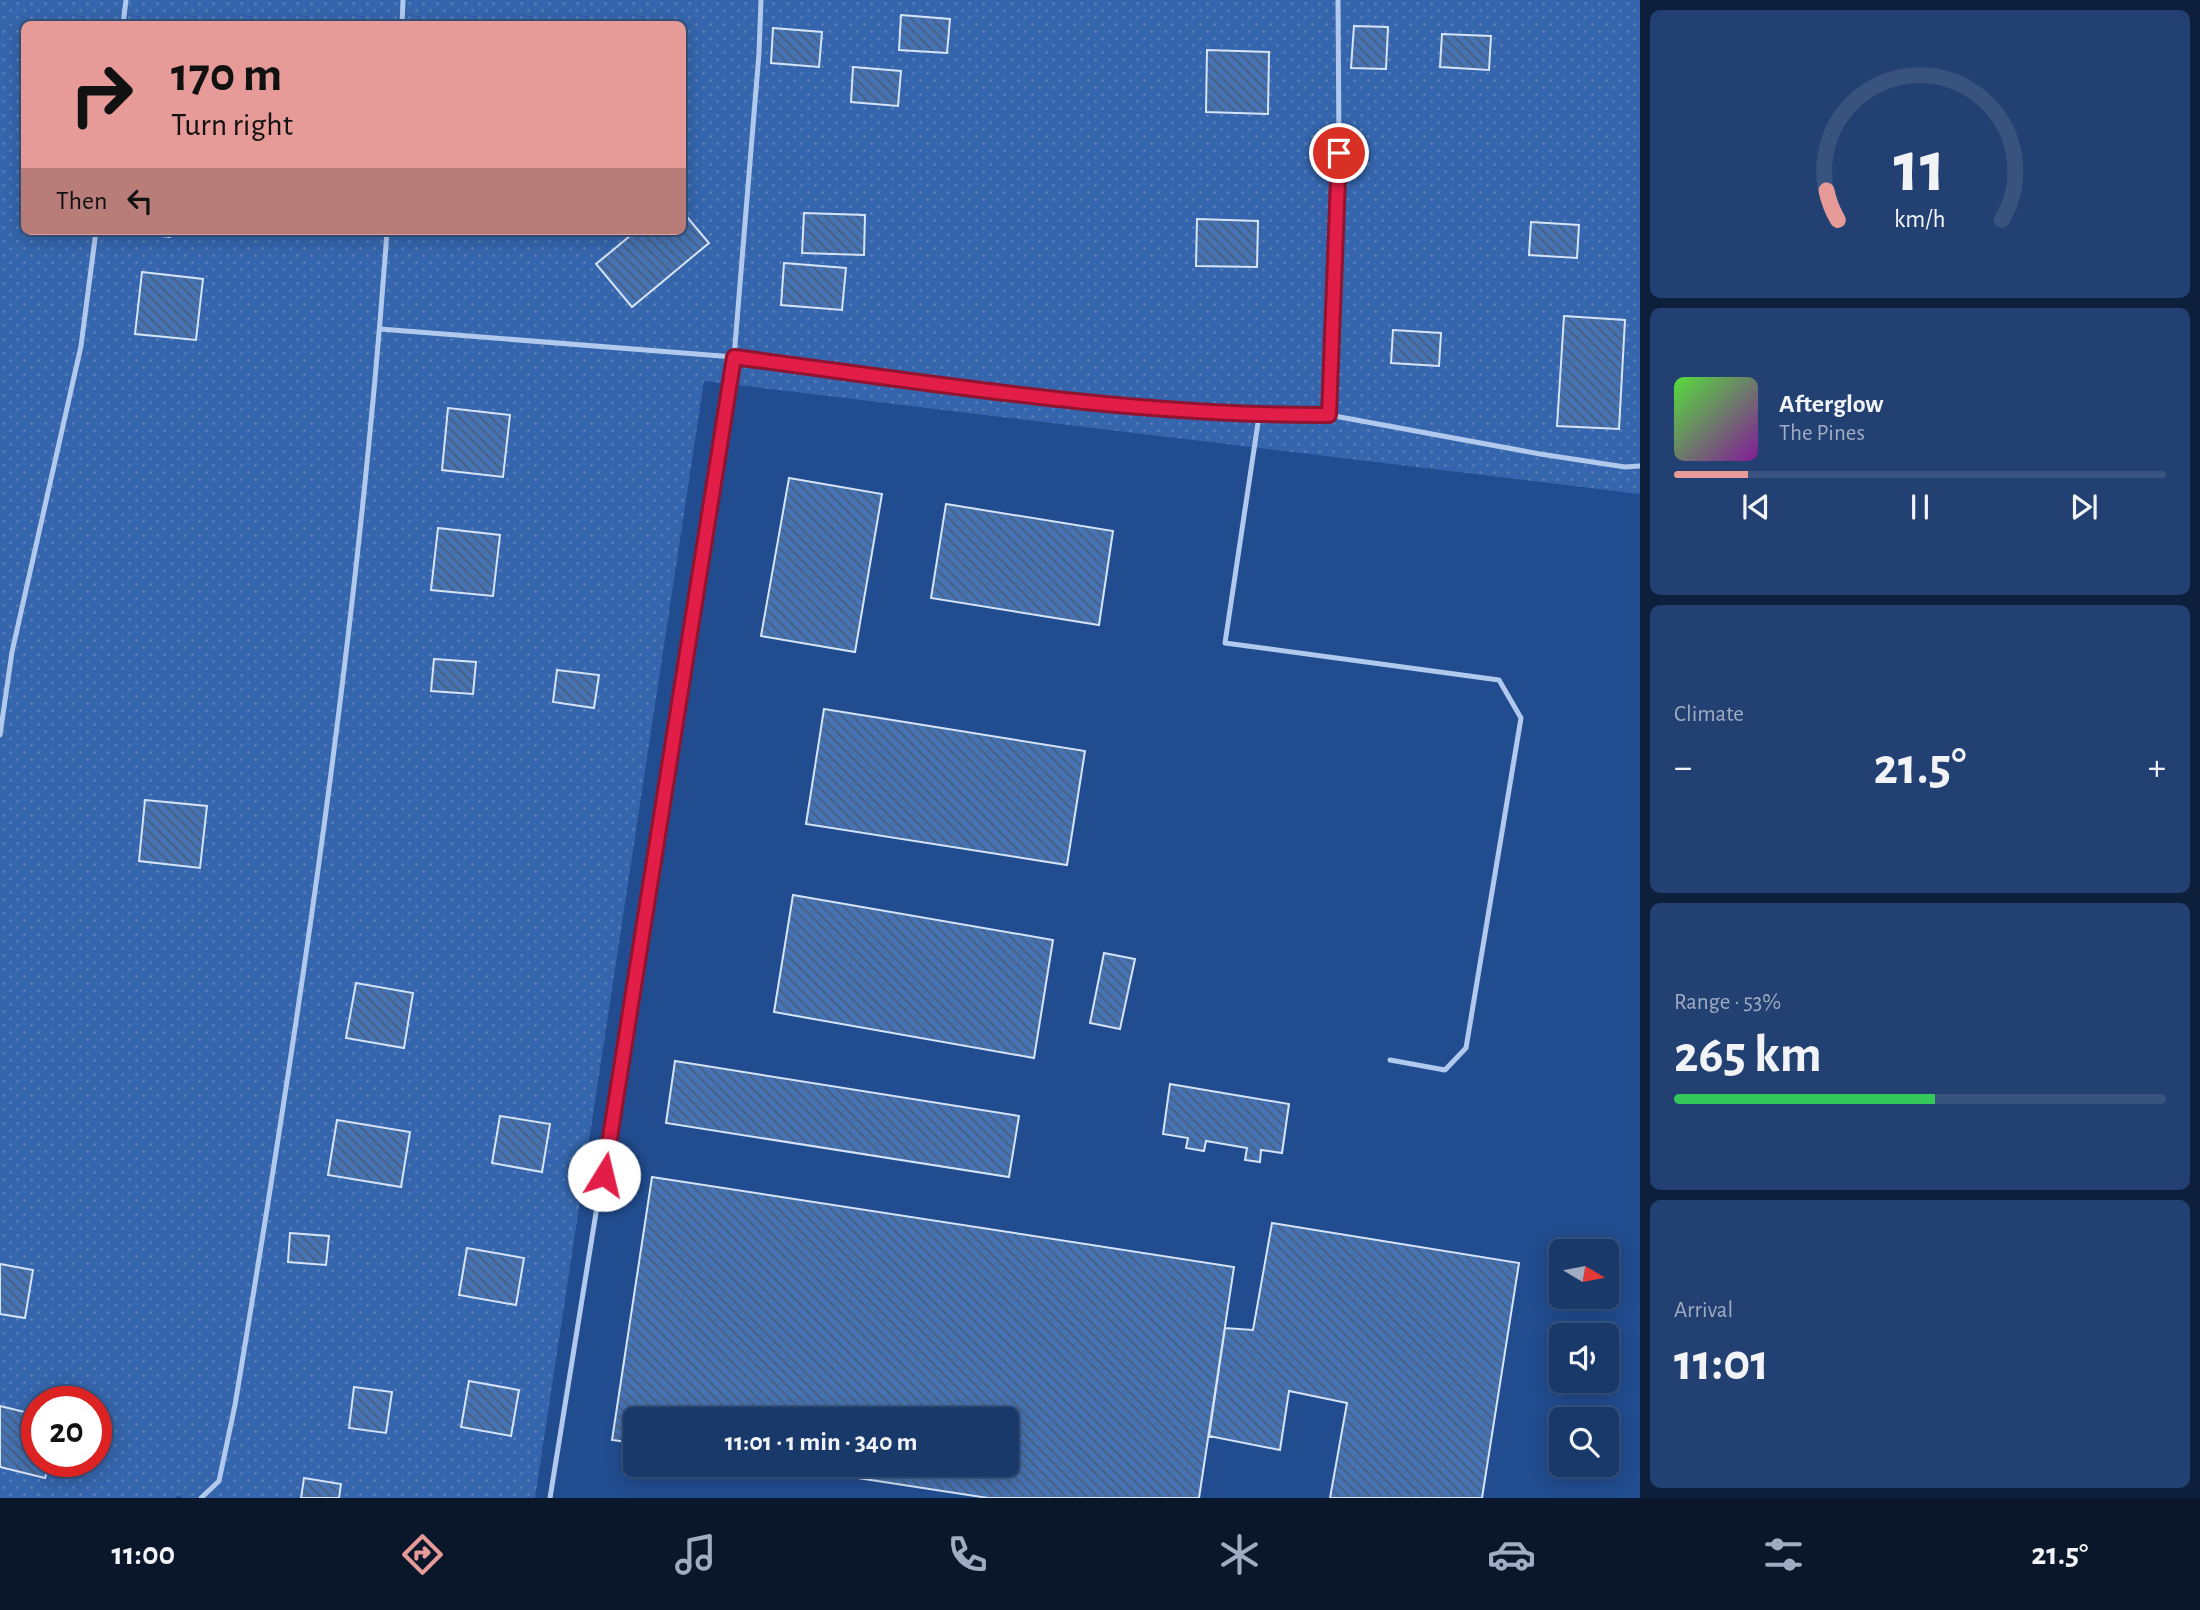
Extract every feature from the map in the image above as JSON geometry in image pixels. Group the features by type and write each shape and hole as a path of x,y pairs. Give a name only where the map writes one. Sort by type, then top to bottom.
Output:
{"lane":[{"path":"123,21 126,0"},
{"path":"402,21 403,0"},
{"path":"550,1498 734,357 761,0"},
{"path":"1329,415 1339,153 1338,0"},
{"path":"0,734 12,652 81,346 95,235"},
{"path":"201,1498 219,1481 235,1405 326,819 380,329 387,235"},
{"path":"380,329 734,357 1100,404 1259,416 1329,415 1540,454 1625,467 1640,466"},
{"path":"1259,416 1225,643 1499,680 1521,718 1466,1048 1445,1070 1390,1060"}],"shaded area":[{"path":"0,0 1640,0 1640,494 704,381 535,1498 182,1498 179,1495 175,1498 0,1498"}],"building":[{"path":"901,15 950,19 947,53 899,50"},
{"path":"1354,26 1388,27 1386,69 1351,68"},
{"path":"773,28 822,32 819,67 771,63"},
{"path":"1442,34 1491,36 1489,70 1440,67"},
{"path":"1207,50 1269,52 1268,114 1206,112"},
{"path":"853,67 901,71 898,106 851,102"},
{"path":"804,213 865,215 864,255 802,253"},
{"path":"686,216 709,243 632,307 596,264 631,235 686,235"},
{"path":"1197,219 1258,221 1257,267 1196,266"},
{"path":"1531,222 1579,225 1577,258 1529,255"},
{"path":"784,263 846,268 842,310 781,305"},
{"path":"142,272 203,279 196,340 135,334"},
{"path":"1564,316 1625,320 1619,429 1557,426"},
{"path":"1393,330 1441,333 1439,366 1391,363"},
{"path":"448,408 510,415 503,477 442,470"},
{"path":"789,478 882,494 855,652 761,636"},
{"path":"946,504 1113,531 1099,625 931,598"},
{"path":"438,528 500,535 493,596 431,590"},
{"path":"434,659 476,662 473,694 431,691"},
{"path":"557,670 599,675 594,708 553,702"},
{"path":"824,709 1085,751 1067,865 806,824"},
{"path":"145,800 207,806 200,868 139,861"},
{"path":"793,895 1053,940 1034,1058 774,1012"},
{"path":"1104,953 1135,959 1120,1029 1090,1023"},
{"path":"356,983 413,993 404,1048 346,1038"},
{"path":"675,1061 1019,1116 1009,1177 666,1123"},
{"path":"1170,1084 1289,1104 1282,1153 1261,1150 1260,1162 1245,1160 1247,1148 1206,1141 1204,1151 1186,1148 1188,1138 1163,1134"},
{"path":"500,1116 550,1124 542,1172 492,1163"},
{"path":"337,1120 410,1132 401,1187 328,1175"},
{"path":"652,1177 1234,1267 1199,1498 988,1498 851,1477 1019,1477 1019,1407 623,1407 623,1441 612,1440"},
{"path":"1272,1223 1519,1263 1482,1498 1330,1498 1347,1403 1289,1391 1280,1450 1209,1436 1225,1328 1253,1330"},
{"path":"290,1233 329,1236 326,1265 288,1262"},
{"path":"467,1248 524,1258 516,1305 459,1295"},
{"path":"0,1264 33,1270 25,1318 0,1314"},
{"path":"469,1381 519,1390 511,1436 461,1427"},
{"path":"354,1387 392,1392 386,1433 349,1428"},
{"path":"0,1406 21,1411 21,1472 0,1467"},
{"path":"304,1478 341,1484 339,1498 301,1498"}],"route":[{"path":"604,1175 734,357 1100,404 1259,416 1329,415 1339,153"}]}
